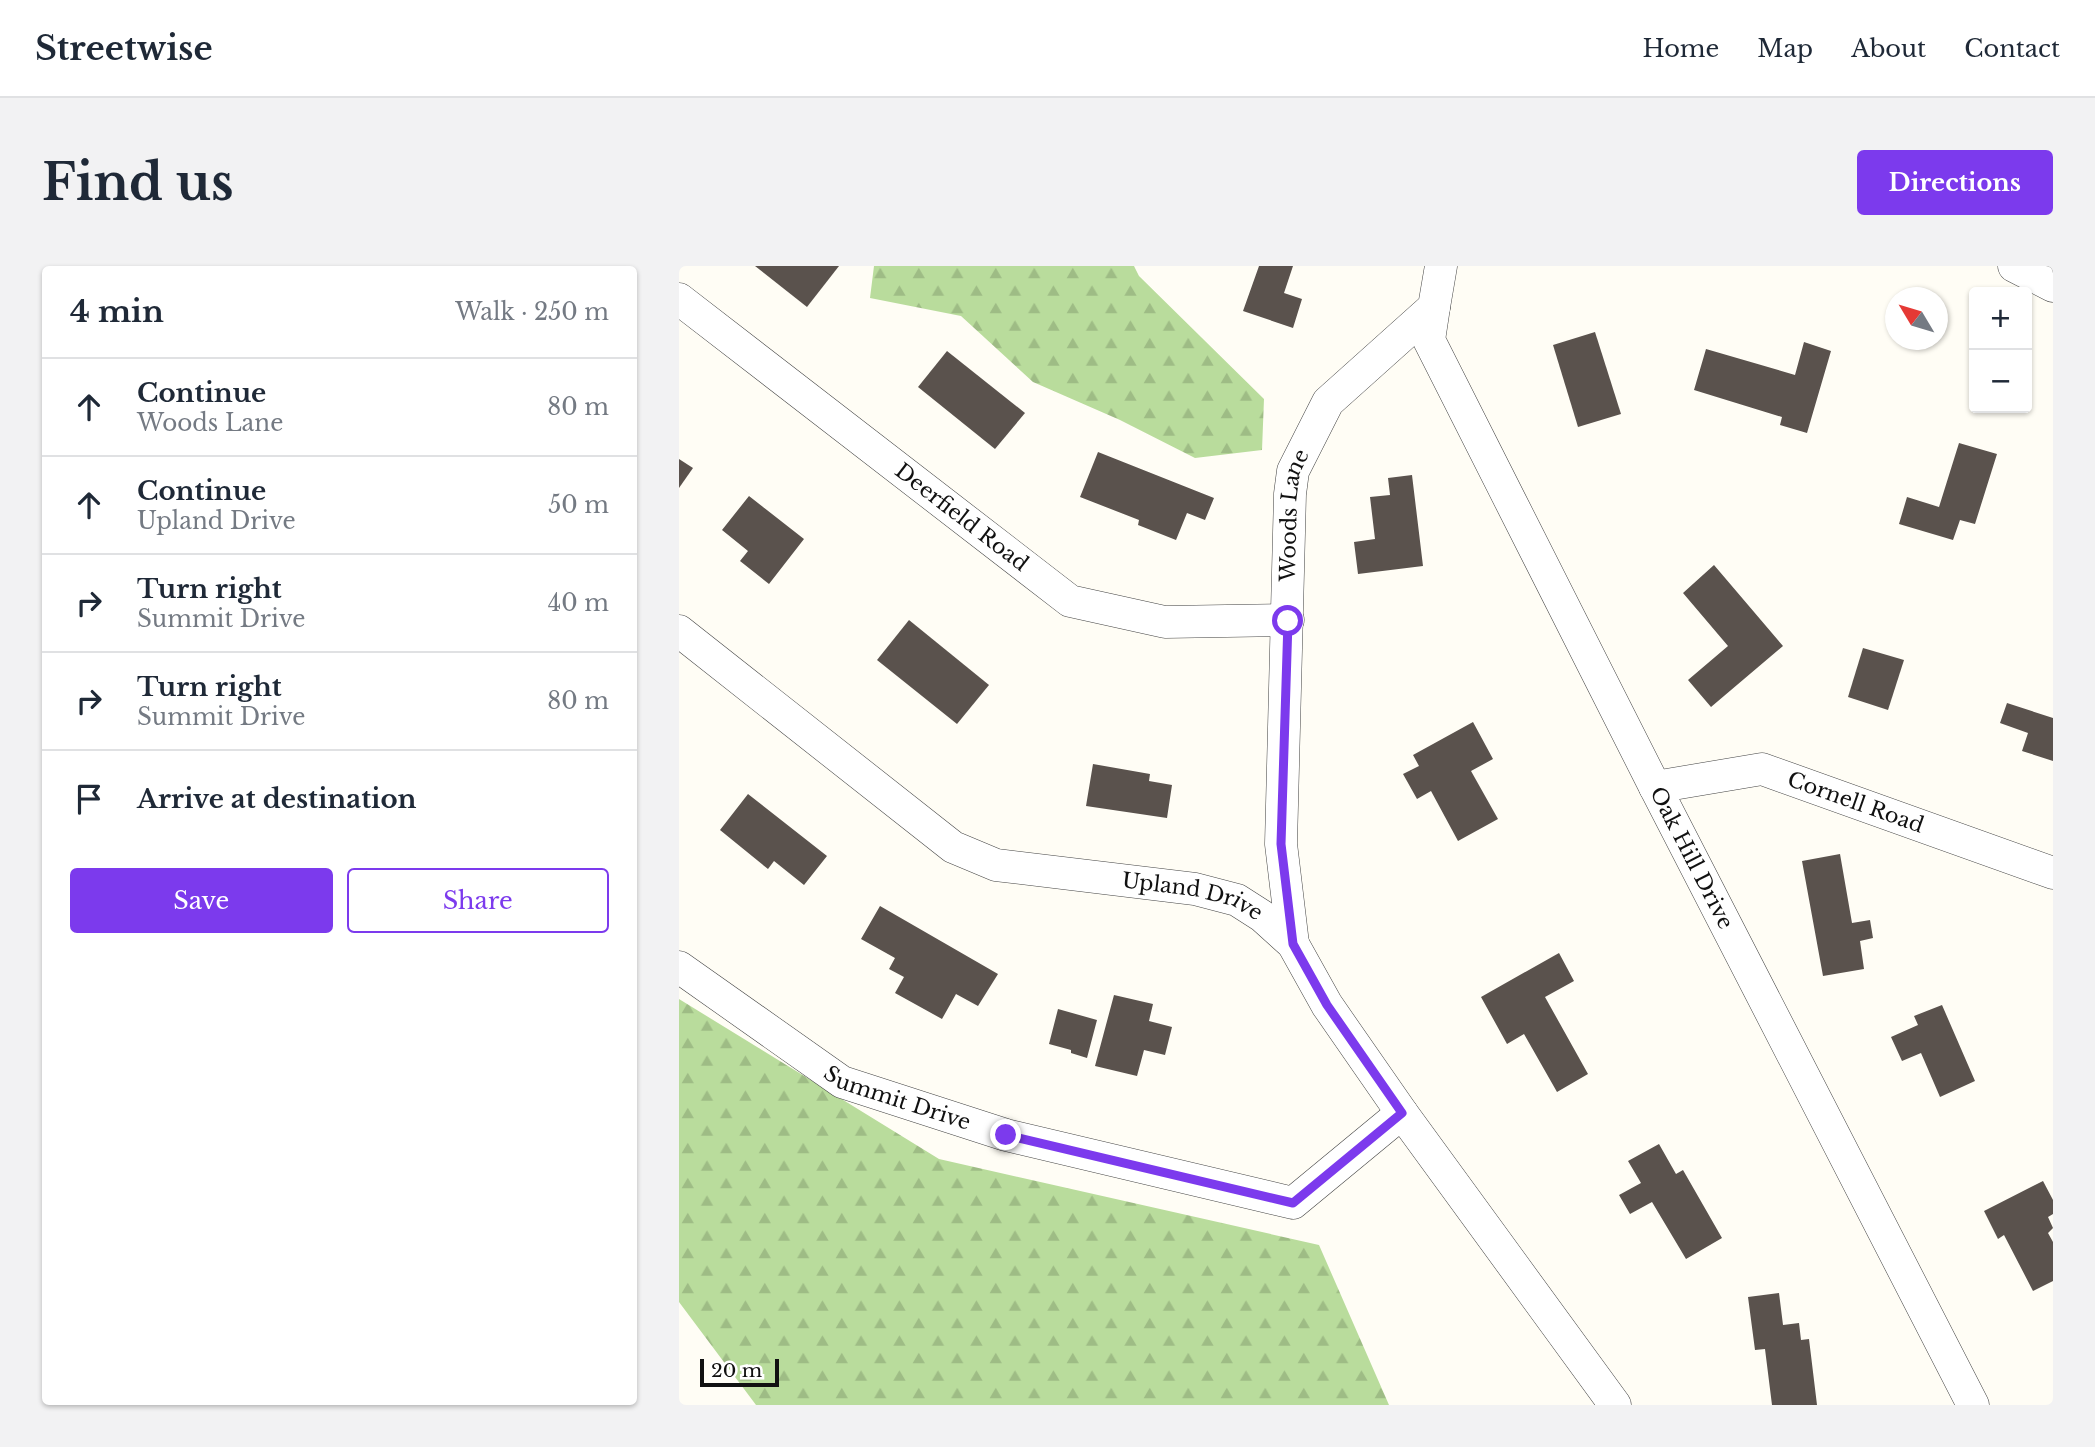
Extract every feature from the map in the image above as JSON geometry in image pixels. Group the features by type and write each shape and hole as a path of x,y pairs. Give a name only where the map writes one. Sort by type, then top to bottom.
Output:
{"street":[{"path":"1434,307 1441,266"},
{"path":"2014,266 2053,285"},
{"name":"Deerfield Road","path":"679,299 1070,601 1165,622 1288,621"},
{"name":"Woods Lane","path":"1293,944 1281,844 1290,494 1293,471 1328,402 1434,307"},
{"name":"Oak Hill Drive","path":"1434,307 1429,340 1973,1405"},
{"name":"Upland Drive","path":"679,631 953,847 996,865 1195,889 1237,900 1262,916 1293,944 1327,1005 1402,1113 1615,1405"},
{"name":"Cornell Road","path":"1655,787 1762,769 2053,873"},
{"name":"Summit Drive","path":"679,967 842,1082 1006,1135 1293,1203 1402,1113"}],"green space":[{"path":"874,266 1134,266 1139,276 1264,399 1262,450 1195,458 1120,420 1033,382 961,316 870,298"},
{"path":"679,999 939,1159 1319,1245 1389,1405 756,1405 679,1302"}],"building":[{"path":"755,266 839,266 807,307"},
{"path":"1259,266 1293,266 1284,293 1302,299 1293,328 1243,311"},
{"path":"1595,332 1621,414 1578,427 1553,345"},
{"path":"1804,342 1831,351 1807,433 1780,425 1782,417 1694,390 1706,349 1795,375"},
{"path":"947,351 1025,413 995,449 918,387"},
{"path":"1959,443 1997,454 1975,524 1960,520 1953,540 1899,524 1907,497 1939,507"},
{"path":"1098,452 1214,498 1205,520 1187,513 1176,540 1138,525 1139,520 1080,497"},
{"path":"679,459 693,468 679,488"},
{"path":"1412,475 1423,566 1358,574 1354,542 1375,539 1370,497 1390,495 1388,478"},
{"path":"749,496 804,539 769,584 740,561 748,551 722,530"},
{"path":"1714,565 1783,646 1711,707 1688,680 1728,646 1683,593"},
{"path":"909,620 989,685 957,724 877,660"},
{"path":"1863,648 1904,660 1888,710 1848,697"},
{"path":"2007,703 2053,718 2053,761 2022,751 2028,733 2000,723"},
{"path":"1473,722 1493,759 1471,771 1498,819 1458,841 1431,791 1417,799 1403,774 1419,766 1413,755"},
{"path":"1093,764 1150,774 1149,781 1172,785 1167,818 1086,806"},
{"path":"748,794 827,856 804,885 774,861 768,869 720,830"},
{"path":"1840,854 1852,923 1870,920 1873,938 1860,941 1864,969 1823,976 1802,861"},
{"path":"880,906 998,974 978,1006 956,994 942,1019 895,993 904,977 889,969 895,958 861,939"},
{"path":"1559,953 1574,981 1545,997 1588,1074 1557,1092 1524,1034 1507,1044 1481,997"},
{"path":"1114,995 1153,1004 1149,1021 1172,1027 1165,1055 1144,1050 1137,1076 1095,1066"},
{"path":"1942,1005 1975,1081 1940,1097 1921,1053 1902,1061 1891,1037 1918,1025 1914,1016"},
{"path":"1058,1009 1097,1020 1087,1058 1049,1044"},
{"path":"1659,1144 1676,1174 1683,1170 1722,1238 1686,1259 1652,1202 1630,1214 1619,1195 1641,1183 1628,1161"},
{"path":"2043,1181 2053,1200 2053,1214 2048,1217 2053,1228 2048,1233 2053,1242 2053,1281 2033,1291 2004,1235 1998,1239 1984,1211"},
{"path":"1779,1293 1783,1325 1799,1323 1801,1340 1809,1339 1817,1405 1772,1405 1765,1349 1755,1350 1748,1297"}],"route":[{"path":"1006,1135 1293,1203 1402,1113 1327,1005 1293,944 1281,844 1288,621"}]}
